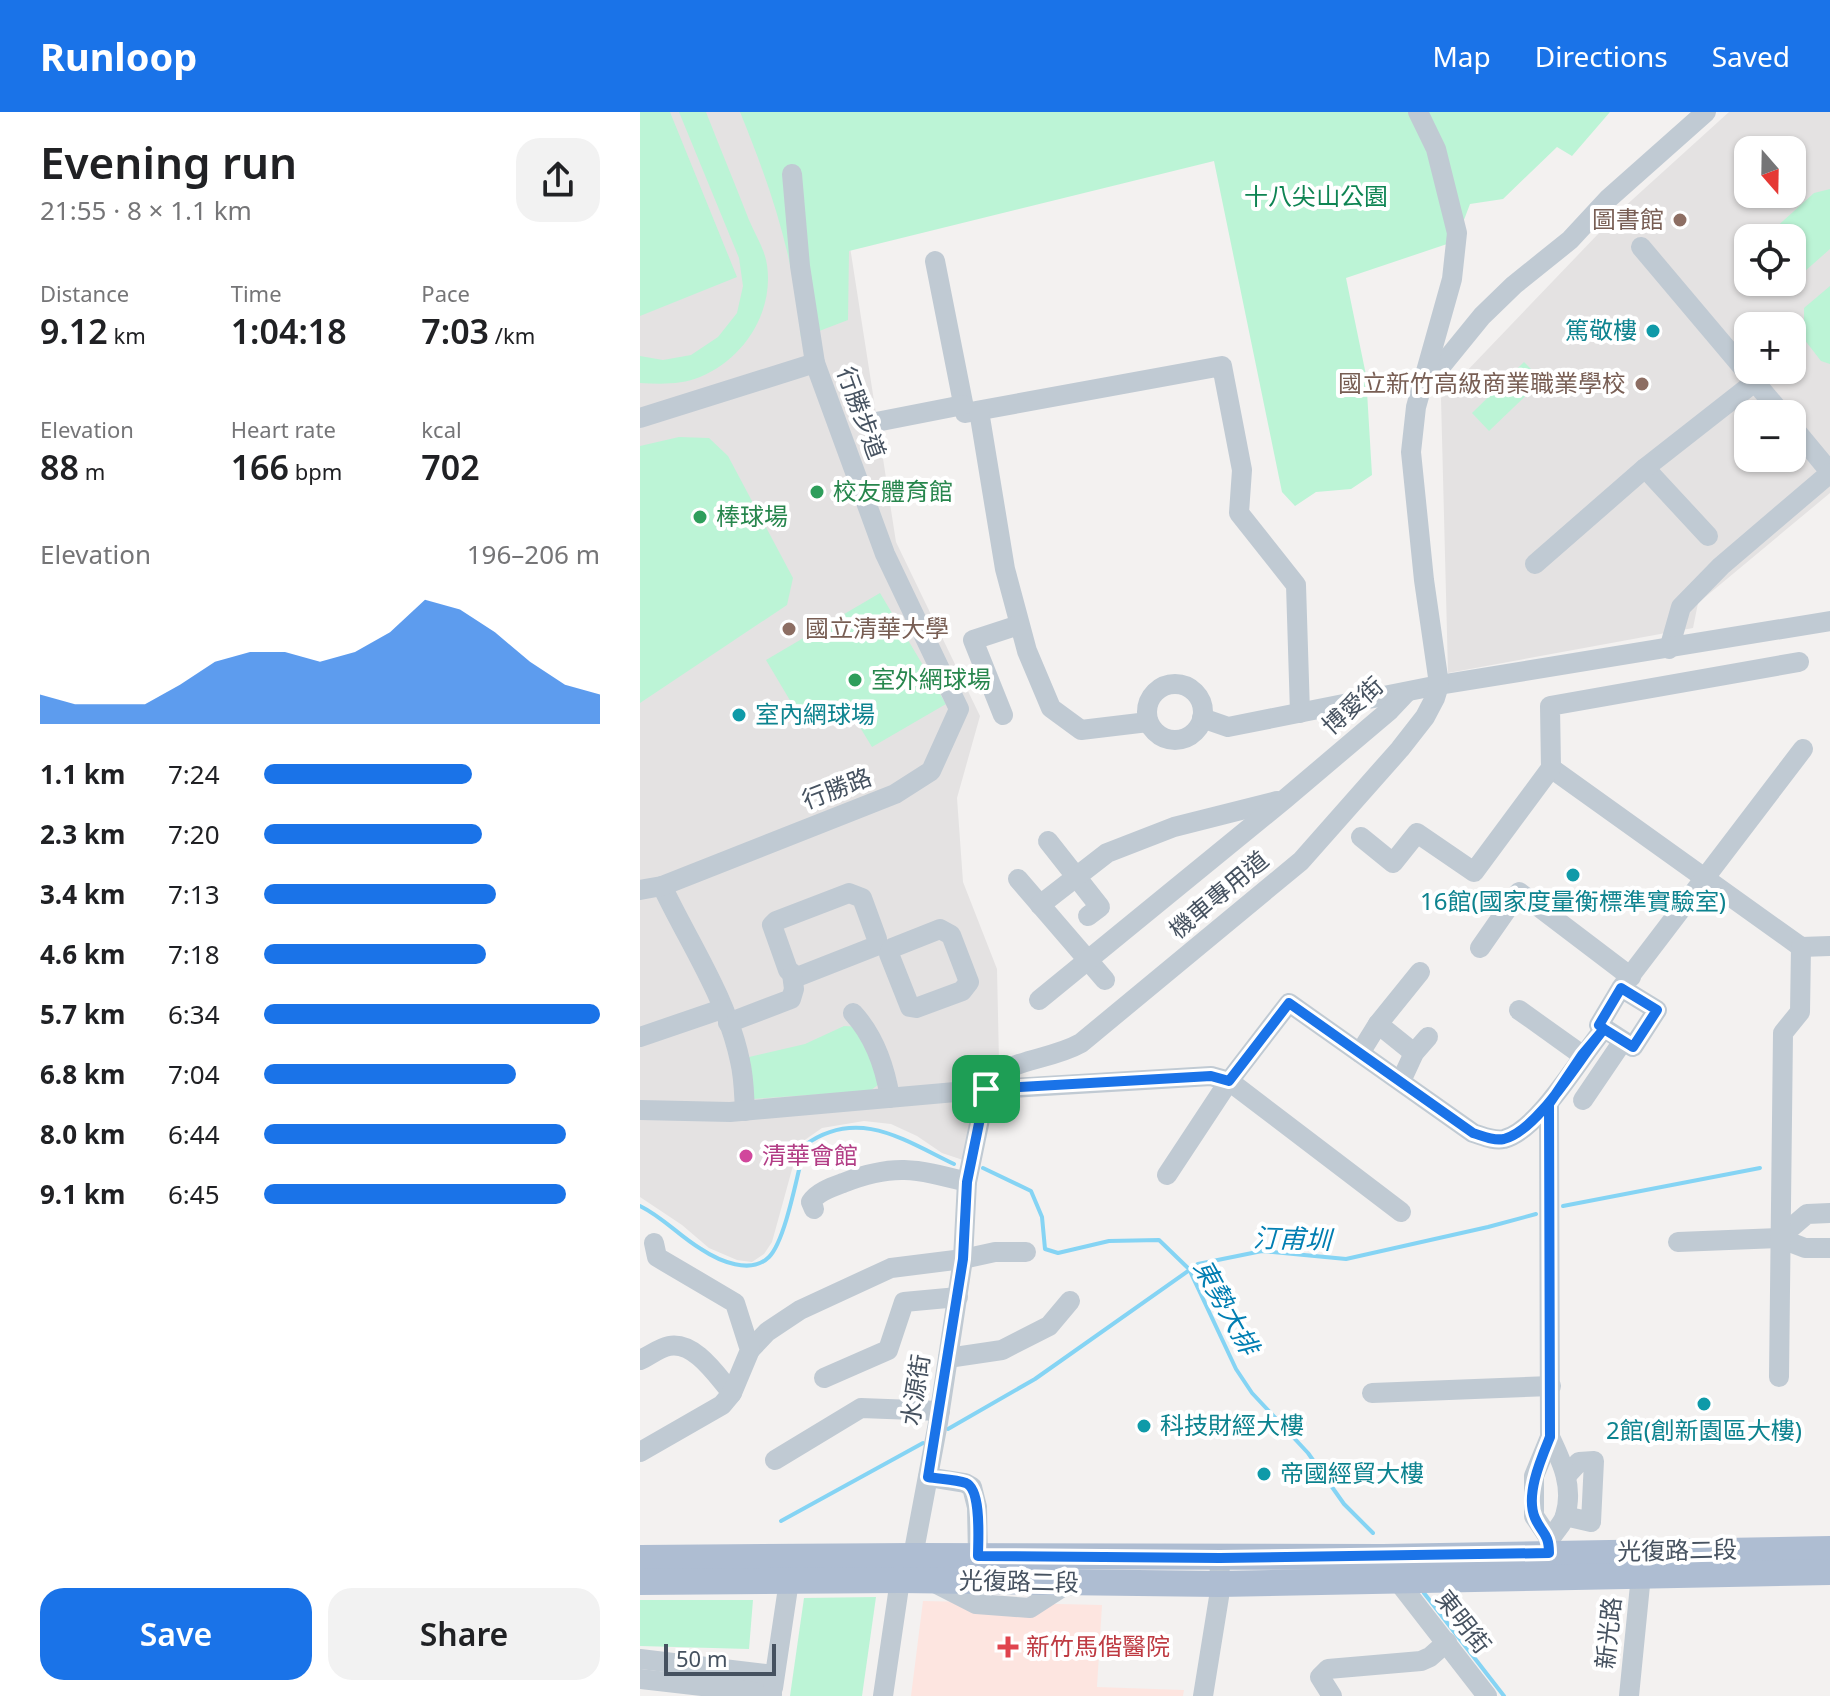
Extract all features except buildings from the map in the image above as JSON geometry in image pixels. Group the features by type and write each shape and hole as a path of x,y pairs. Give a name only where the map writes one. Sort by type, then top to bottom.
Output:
{"main road":[{"name":"光復路二段","path":"640,1558 983,1556 1397,1580 1430,1567 1549,1545 1830,1549"},
{"name":"光復路二段","path":"640,1582 1070,1582 1383,1557 1430,1567 1641,1575 1830,1572"}],"street":[{"path":"1418,112 1436,149 1457,233 1452,279 1416,407 1411,452 1439,685"},
{"path":"1422,389 1482,316 1514,285 1570,240 1608,199 1706,112"},
{"name":"行勝步道","path":"792,174 800,266 815,363 885,554 933,656"},
{"path":"1641,247 1734,355"},
{"path":"935,261 1019,625 1051,708 1081,730 1148,722"},
{"path":"640,418 815,363"},
{"path":"866,424 1222,366 1242,470 1239,513 1296,585 1300,713"},
{"path":"1535,564 1645,468 1752,384"},
{"path":"1758,384 1771,400"},
{"path":"1669,649 1681,607 1721,566 1830,472 1806,443"},
{"path":"1645,468 1708,536"},
{"name":"博愛街","path":"1039,1000 1285,799 1407,692 1830,621"},
{"path":"1003,715 973,640 1019,625"},
{"name":"行勝路","path":"640,890 662,886 895,794 931,771 959,709 933,656"},
{"path":"1361,837 1393,863 1417,833 1474,872 1551,768 1550,706 1799,662"},
{"path":"1177,684 1194,692 1200,699 1202,718 1193,733 1177,740 1160,736 1148,722 1148,704 1158,689 1177,684"},
{"name":"機車專用道","path":"986,1089 988,1081 1001,1070 1081,1043 1301,861 1400,749 1425,717 1439,685"},
{"path":"1202,718 1228,727 1407,692"},
{"path":"1480,948 1519,892 1626,982 1657,1010 1633,1047 1599,1025 1626,982 1803,749"},
{"path":"1551,768 1801,947 1830,946"},
{"path":"1040,905 1107,853 1174,827 1285,799"},
{"path":"1048,841 1100,907 1088,916"},
{"path":"1018,879 1105,980"},
{"path":"662,886 699,955 725,1016 741,1062 745,1111"},
{"path":"640,1037 791,999 794,989 792,974 772,925 849,893 862,898 877,939 876,946 797,977 792,974"},
{"path":"1779,1377 1783,1033 1800,1012 1801,947"},
{"path":"1360,1053 1378,1024 1420,972"},
{"path":"1167,1175 1229,1081 1289,1003 1473,1133 1491,1139 1505,1139 1549,1104 1604,1029"},
{"path":"1519,1010 1582,1055"},
{"path":"853,1013 866,1027 880,1056 890,1098"},
{"path":"1378,1024 1421,1045 1401,1081"},
{"path":"1583,1100 1623,1041"},
{"path":"640,1110 696,1113 745,1111 986,1089 1211,1076 1229,1081 1401,1212"},
{"name":"水源街","path":"883,1696 900,1580 913,1556 940,1411 963,1259 967,1182 986,1089"},
{"path":"1549,1104 1550,1437 1534,1476 1534,1516 1549,1545"},
{"path":"814,1209 811,1202 814,1197 834,1186 864,1174 897,1168 922,1170 967,1182"},
{"path":"1779,1238 1807,1214 1830,1213"},
{"path":"1678,1242 1779,1238 1805,1248 1830,1248"},
{"path":"654,1243 657,1257 735,1303 750,1350"},
{"path":"640,1452 722,1405 732,1393 750,1350 767,1332 800,1310 891,1268 995,1252 1026,1252"},
{"path":"824,1378 888,1350 904,1302 958,1297"},
{"path":"948,1358 1002,1350 1049,1326 1070,1301"},
{"path":"640,1360 668,1346 679,1346 703,1359 732,1393"},
{"path":"1372,1393 1551,1386"},
{"path":"775,1460 861,1408 940,1411"},
{"path":"1549,1545 1565,1516 1568,1474 1550,1437"},
{"path":"1565,1516 1591,1522 1594,1461 1579,1462 1568,1474"},
{"path":"928,1477 972,1487 983,1556"},
{"path":"982,1485 983,1556"},
{"path":"1203,1696 1219,1597 1219,1571"},
{"name":"新光路","path":"1629,1696 1641,1575"},
{"name":"東明街","path":"1397,1580 1487,1696"},
{"path":"773,1688 789,1581"},
{"path":"1332,1696 1320,1677 1328,1669 1421,1661 1447,1642"},
{"path":"640,1659 773,1688"},
{"path":"640,1679 730,1693 773,1688"}],"shaded area":[{"name":"國立清華大學","path":"640,112 829,112 896,542 980,716 957,798 963,882 997,969 999,1061 988,1072 966,1161 942,1153 917,1136 891,1124 864,1121 822,1128 799,1144 772,1242 764,1254 752,1262 737,1260 709,1248 682,1225 640,1197"},
{"name":"國立新竹高級商業職業學校","path":"1729,112 1830,112 1830,493 1698,603 1693,628 1448,673 1441,398 1622,209"},
{"name":"新竹馬偕醫院","path":"923,1601 1102,1605 1097,1687 1184,1690 1183,1696 911,1696"}],"green space":[{"path":"640,112 670,112 737,277 640,316"},
{"path":"679,112 706,112 764,254 768,283 766,300 753,332 730,359 716,369 685,381 640,383 640,356 663,360 691,355 718,337 737,313 743,286 739,258"},
{"name":"十八尖山公園","path":"740,112 1610,112 1572,156 1557,147 1503,199 1470,204 1456,241 1346,278 1366,375 1372,475 1351,489 1316,492 1295,506 1282,492 1214,161 849,251 848,320 801,338 793,280 780,223"},
{"path":"1830,189 1830,249 1806,270 1806,224 1780,224 1797,208 1806,208 1806,200 1814,193"},
{"path":"1830,286 1830,364 1821,361 1806,342 1804,308"},
{"path":"1524,362 1542,380 1489,431 1472,413"},
{"name":"棒球場","path":"679,437 709,438 728,456 793,578 787,605 640,703 640,446"},
{"name":"室外網球場","path":"880,593 946,704 872,747 844,701 804,724 766,660"},
{"path":"844,1026 861,1027 883,1081 870,1091 752,1099 749,1057 805,1044"},
{"path":"876,1597 862,1696 790,1696 804,1598"},
{"path":"640,1600 753,1600 749,1649 640,1646"}],"waterway":[{"name":"東勢大排","path":"640,1206 708,1254 726,1262 753,1265 769,1257 781,1236 805,1145 825,1134 862,1128 881,1131 954,1164"},
{"name":"東勢大排","path":"983,1168 1031,1191 1042,1217 1045,1249 1058,1253 1109,1241 1159,1240 1189,1269 1236,1369 1252,1393 1308,1453 1344,1504 1373,1533"},
{"name":"汀甫圳","path":"1563,1206 1760,1168"},
{"name":"汀甫圳","path":"948,1429 1035,1379 1198,1264 1262,1251 1346,1259 1536,1214"},
{"name":"汀甫圳","path":"781,1521 923,1443"},
{"name":"東勢大排","path":"1424,1593 1504,1696"}],"place":[{"name":"圖書館","path":"1680,220"},
{"name":"篤敬樓","path":"1653,331"},
{"name":"國立新竹高級商業職業學校","path":"1642,384"},
{"name":"校友體育館","path":"817,492"},
{"name":"棒球場","path":"700,517"},
{"name":"國立清華大學","path":"789,629"},
{"name":"室外網球場","path":"855,680"},
{"name":"室內網球場","path":"739,715"},
{"name":"16館(國家度量衡標準實驗室)","path":"1573,875"},
{"name":"清華會館","path":"746,1156"},
{"name":"2館(創新園區大樓)","path":"1704,1404"},
{"name":"科技財經大樓","path":"1144,1426"},
{"name":"帝國經貿大樓","path":"1264,1474"},
{"name":"新竹馬偕醫院","path":"1008,1647"}],"route":[{"path":"986,1089 967,1182 963,1259 928,1477 972,1487 977,1507 978,1556 1220,1558 1549,1553 1549,1538 1534,1516 1534,1476 1550,1437 1549,1104 1604,1029 1599,1025 1621,988 1657,1010 1633,1047 1604,1029 1582,1055 1549,1104 1505,1139 1491,1139 1473,1133 1289,1003 1229,1081 1211,1076 986,1089"}]}
